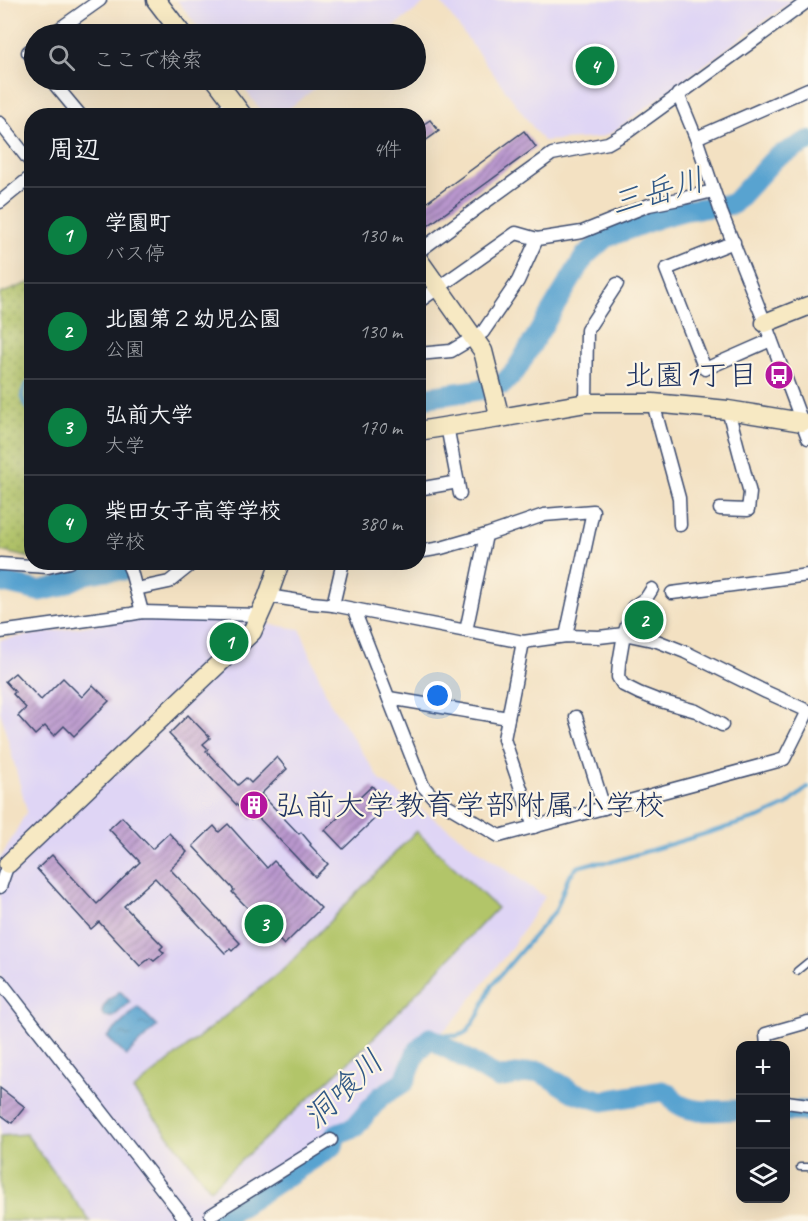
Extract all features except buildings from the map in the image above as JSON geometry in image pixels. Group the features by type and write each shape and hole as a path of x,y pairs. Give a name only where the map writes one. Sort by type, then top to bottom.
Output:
{"street":[{"path":"66,24 100,0"},
{"path":"156,0 174,24"},
{"path":"426,246 552,154 608,143 628,131 808,1"},
{"path":"696,138 808,89"},
{"path":"59,90 74,108"},
{"path":"224,90 237,108"},
{"path":"678,94 696,138 717,201 806,428"},
{"path":"0,123 24,154"},
{"path":"0,202 24,182"},
{"path":"426,297 516,233 537,239 582,232 649,205 684,198 717,201"},
{"path":"426,353 451,351 483,332 519,281 537,239"},
{"path":"734,242 666,269 705,369 808,306"},
{"path":"426,269 483,351 500,418"},
{"path":"586,403 587,330 617,284"},
{"path":"426,430 586,403 653,403 728,410 806,428"},
{"path":"653,403 679,498 680,525"},
{"path":"720,509 748,510 750,493 728,410"},
{"path":"426,489 459,488 447,426"},
{"path":"426,551 486,535 544,515 593,511 566,636"},
{"path":"466,631 486,535"},
{"path":"0,564 24,566"},
{"path":"131,570 142,612"},
{"path":"136,589 169,582 184,570"},
{"path":"0,887 4,868 252,632 277,570"},
{"path":"333,605 341,570"},
{"path":"672,593 808,575"},
{"path":"652,589 647,597 633,607 624,634 618,677 624,685 657,700 696,711 722,725"},
{"path":"268,596 333,605 523,642 566,636 599,637 624,634 657,641 808,711 784,759 499,836 433,797 423,786 354,610"},
{"path":"0,632 142,612 259,615"},
{"path":"523,642 504,739 534,827"},
{"path":"389,698 508,718"},
{"path":"576,717 604,807"},
{"path":"0,981 187,1221"},
{"path":"767,1041 766,1034 808,1022"},
{"path":"790,1103 808,1105"},
{"path":"211,1219 331,1140"}],"lane":[{"path":"797,971 808,962"},
{"path":"800,1167 808,1167"}],"shaded area":[{"path":"177,0 429,0 397,24 195,24"},
{"path":"439,0 793,0 613,132 596,138 543,141"},
{"path":"245,90 313,90 289,108 259,108"},
{"path":"142,617 236,619 300,629 329,701 381,781 545,897 509,951 452,1023 339,1127 196,1221 0,1221 0,858 27,811 0,711 0,640"}],"green space":[{"path":"24,285 24,556 0,551 0,294"},
{"path":"652,608 649,633 636,629 640,614"},
{"path":"416,831 497,908 366,1046 210,1189 133,1090 285,968"},
{"path":"26,1134 90,1221 0,1221 0,1136"}],"water":[{"path":"120,991 130,1002 113,1017 105,1017 102,1009"},
{"path":"138,1007 157,1026 126,1056 107,1037"}],"waterway":[{"name":"三岳川","path":"503,384 516,370 585,256 605,238 658,218 687,210 733,204 775,158 808,141"},
{"path":"24,389 22,393 24,403"},
{"name":"三岳川","path":"426,398 485,389"},
{"name":"三岳川","path":"0,582 39,591 58,587 85,574 124,570"},
{"path":"430,1038 439,1034 456,1036 466,1033 479,1014 492,985 556,910 568,878 577,867 611,862 761,817 787,805 808,787"},
{"name":"洞喰川","path":"218,1221 333,1146 336,1134 355,1127 380,1097 404,1082 417,1052 430,1038 498,1078 539,1071 573,1092 603,1101 662,1091 669,1094 677,1103 693,1110 736,1110"},
{"name":"洞喰川","path":"790,1111 808,1111"}],"place":[{"name":"柴田女子高等学校","path":"595,66"},
{"name":"北園1丁目","path":"779,375"},
{"name":"北園第２幼児公園","path":"644,620"},
{"name":"学園町","path":"229,642"},
{"name":"弘前大学教育学部附属小学校","path":"254,805"},
{"name":"弘前大学","path":"264,924"}]}
